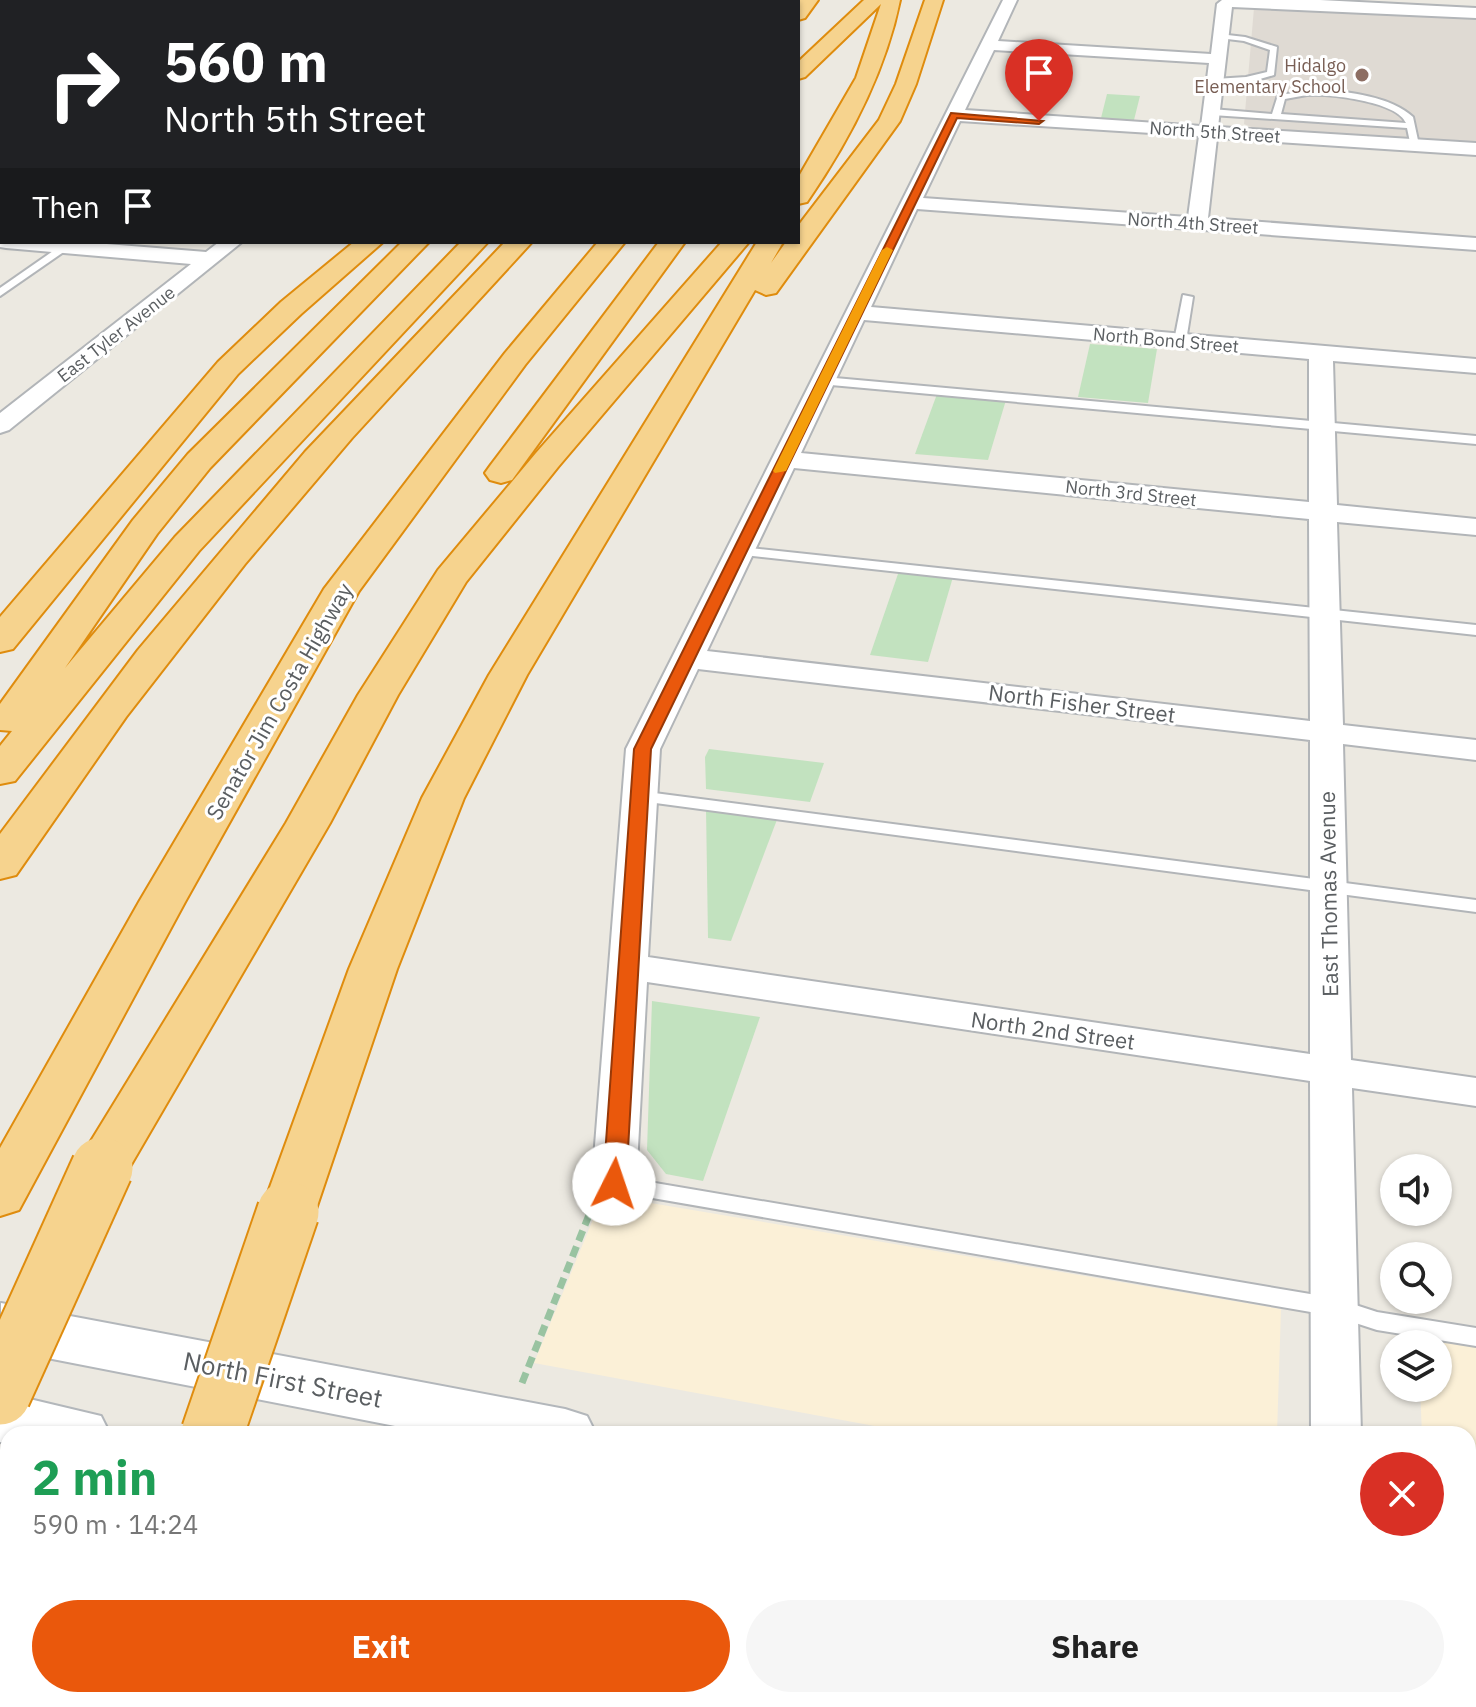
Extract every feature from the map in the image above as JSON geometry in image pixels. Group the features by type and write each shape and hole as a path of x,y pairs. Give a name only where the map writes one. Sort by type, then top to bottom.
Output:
{"highway":[{"path":"800,71 875,0"},
{"path":"800,194 858,101 887,24 891,0"},
{"path":"800,241 889,121 903,92 934,0"},
{"path":"800,167 873,61"},
{"path":"0,618 179,391 253,309 323,244"},
{"path":"0,641 228,368 291,308 368,244"},
{"path":"0,734 128,550 199,461 414,244"},
{"path":"0,772 187,544 473,244"},
{"path":"0,866 66,768 221,570 318,457 517,244"},
{"name":"Senator Jim Costa Highway","path":"11,1175 162,902 342,589 515,359 610,244"},
{"path":"590,269 616,244"},
{"path":"0,1394 102,1168 208,952 292,795 357,683 451,541 671,244"},
{"path":"102,1168 443,590 547,460 734,244"},
{"path":"215,1426 373,969 443,798 508,675 662,426 699,357 769,244"},
{"path":"662,426 797,244"}],"main road":[{"name":"North First Street","path":"0,1326 529,1426"},
{"path":"0,1417 42,1426"}],"street":[{"path":"614,1184 631,967 643,749 1010,0"},
{"path":"1197,224 1225,4 1237,0 1476,13"},
{"path":"988,45 1218,59"},
{"name":"North 5th Street","path":"954,115 1476,149"},
{"name":"North 4th Street","path":"911,203 1476,244"},
{"path":"70,244 211,259"},
{"name":"East Tyler Avenue","path":"0,425 230,244"},
{"name":"North Bond Street","path":"857,313 1476,366"},
{"name":"East Thomas Avenue","path":"1321,353 1336,1426"},
{"name":"North 3rd Street","path":"785,459 1476,527"},
{"name":"North Fisher Street","path":"688,658 1476,750"},
{"name":"North 2nd Street","path":"631,967 1476,1092"}],"lane":[{"path":"1215,82 1246,80 1271,73 1274,49 1245,39 1222,36"},
{"path":"1276,117 1281,97 1326,90 1347,94 1401,111 1409,117 1414,145"},
{"path":"1212,112 1411,126"},
{"path":"0,293 70,244"},
{"path":"1180,341 1187,297"},
{"path":"824,381 1476,440"},
{"path":"740,551 1476,630"},
{"path":"639,796 1476,906"},
{"path":"614,1184 1334,1307 1377,1321 1476,1337"}],"path":[{"path":"507,1421 595,1200 614,1184"}],"shaded area":[{"name":"Hidalgo Elementary School","path":"1254,8 1476,18 1476,142 1254,128 1244,124"},
{"path":"603,1195 1281,1309 1277,1426 875,1426 534,1363"},
{"path":"1452,1338 1476,1342 1476,1426 1422,1426 1421,1402 1452,1402"}],"green space":[{"path":"1107,94 1140,96 1134,120 1101,118"},
{"path":"1090,344 1157,349 1148,403 1078,397"},
{"path":"937,394 1006,400 988,460 915,454"},
{"path":"899,571 953,577 928,662 870,655"},
{"path":"709,749 824,763 810,802 706,789 705,757"},
{"path":"706,808 778,817 731,941 708,938"},
{"path":"652,1001 760,1017 703,1181 666,1174 647,1150"}],"slow traffic":[{"path":"779,471 887,250"}],"place":[{"name":"Hidalgo Elementary School","path":"1362,75"}],"route":[{"path":"614,1184 631,967 643,749 954,115 1039,121"}]}
